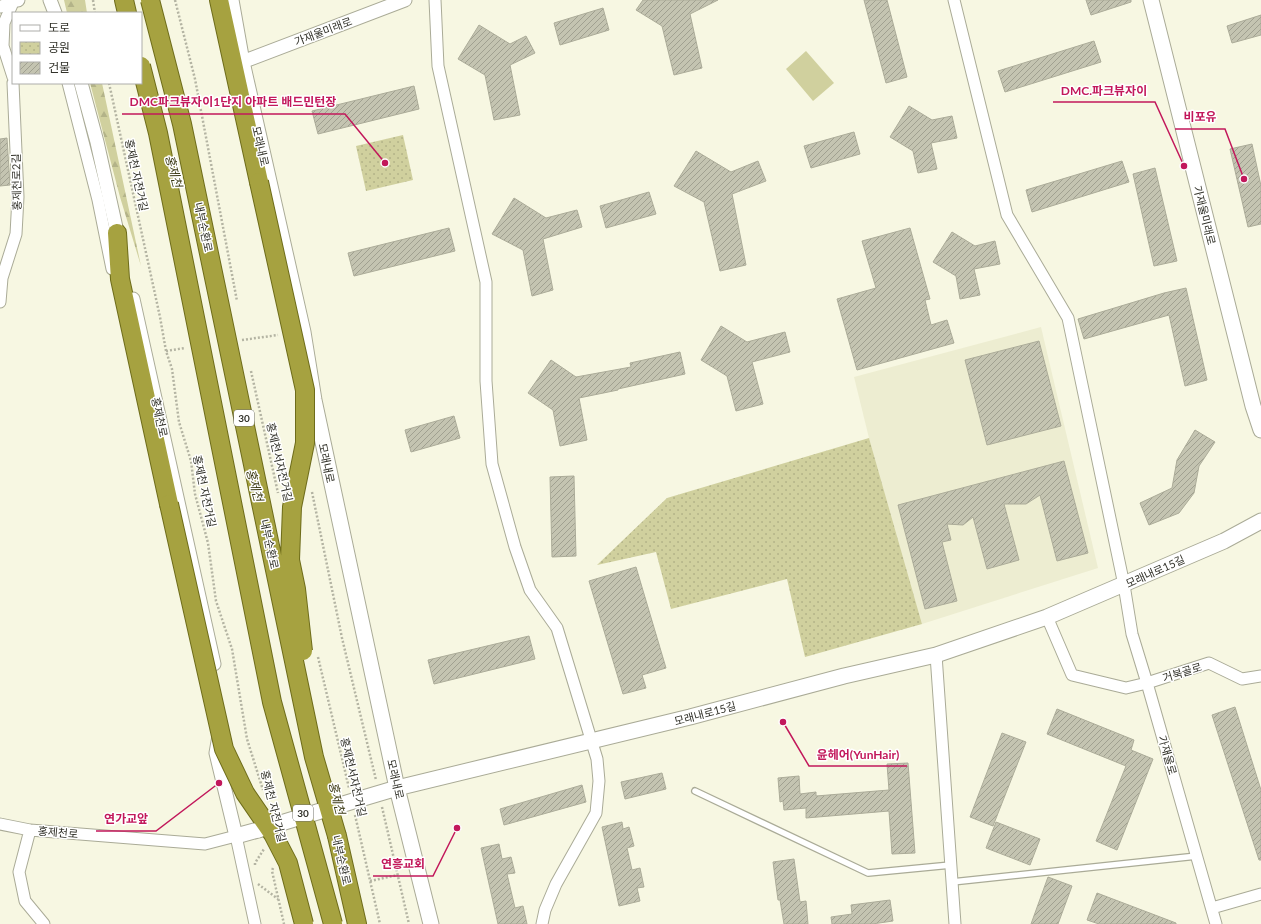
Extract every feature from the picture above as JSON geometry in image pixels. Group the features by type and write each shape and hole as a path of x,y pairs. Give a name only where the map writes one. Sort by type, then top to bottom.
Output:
{"highway":[{"path":"124,0 127,12"},
{"name":"내부순환로","path":"150,0 184,132 314,757 337,836 357,924"},
{"path":"219,0 305,390 306,443 292,507 290,560 296,589 314,757"},
{"name":"30","path":"142,70 158,133 272,702 333,924"},
{"path":"117,233 120,279 224,748 245,793 273,834 288,863 304,924"}],"main road":[{"name":"모래내로","path":"231,0 242,62 303,332 314,400 397,788 431,924"},
{"name":"가재울미래로","path":"1151,0 1253,406 1261,430"},
{"name":"모래내로15길","path":"236,836 258,830 355,795 397,788 690,717 844,676 936,656 1048,617 1224,541 1261,521"}],"street":[{"path":"12,74 3,46 4,23 14,0"},
{"path":"0,7 14,0 18,0"},
{"path":"49,0 53,12"},
{"name":"가재울미래로","path":"242,62 405,0"},
{"path":"434,0 438,66 486,282 486,381 492,464 515,547 530,590 557,628 597,759 599,781 596,813 556,884 545,910 542,924"},
{"name":"가재울로","path":"954,0 1007,214 1068,318 1124,585 1132,634 1216,924"},
{"name":"홍제천로2길","path":"0,302 1,278 16,234 18,197 14,84"},
{"name":"홍제천로","path":"68,84 98,200 127,341 146,421 165,517 208,706 216,753 255,924"},
{"name":"홍제천로","path":"81,84 139,324 224,709 216,753"},
{"path":"1048,617 1072,675 1126,688 1147,683"},
{"path":"936,656 955,924"},
{"name":"거북골로","path":"1147,683 1209,663 1242,679 1261,676"},
{"name":"홍제천로","path":"0,824 30,830 205,844 236,836"},
{"path":"30,830 19,872 25,901 44,924"},
{"path":"1212,908 1261,894"}],"lane":[{"path":"695,791 868,873 950,865"},
{"path":"952,882 1197,856"}],"path":[{"path":"93,0 95,12"},
{"path":"175,0 195,79 237,306"},
{"name":"홍제천 자전거길","path":"109,84 160,317 166,351 172,369 179,422 191,461 195,494 208,543 216,601 232,650 247,739 263,791"},
{"path":"244,336 245,344"},
{"name":"홍제천서자전거길","path":"250,366 279,494"},
{"name":"홍제천서자전거길","path":"317,655 355,795"},
{"name":"홍제천서자전거길","path":"355,814 380,924"},
{"path":"256,870 255,863 265,848"},
{"path":"274,865 272,871 284,924"},
{"path":"244,872 278,899"},
{"path":"370,881 398,875"},
{"path":"258,883 259,890"}],"shaded area":[{"path":"1041,327 1098,568 922,624 869,438 854,377"}],"green space":[{"path":"64,0 85,0 87,12 67,12"},
{"path":"806,51 834,83 813,101 786,69"},
{"path":"90,84 102,84 141,266 120,197"},
{"path":"403,135 413,180 366,191 356,146"},
{"path":"869,438 922,624 805,657 787,579 671,609 656,552 597,565 667,498"}],"pier":[{"path":"111,0 164,0 170,18 232,339 263,462 292,590 295,589 369,895 357,898 364,924 321,924 195,344 158,195 149,140 133,84 142,84 142,12 114,12"}],"building":[{"path":"643,0 718,0 690,14 702,68 674,75 662,26 636,10"},
{"path":"864,0 887,0 907,77 886,83"},
{"path":"1086,0 1131,0 1131,2 1091,15"},
{"path":"603,8 609,30 560,45 554,23"},
{"path":"1261,15 1261,35 1232,43 1227,26"},
{"path":"479,25 510,44 526,36 535,53 510,65 520,115 494,120 485,75 458,59"},
{"path":"1094,41 1101,62 1005,92 998,71"},
{"path":"414,86 419,109 318,134 312,111"},
{"path":"909,106 932,120 952,116 957,138 931,143 937,169 918,173 913,151 890,137"},
{"path":"854,132 860,154 811,168 804,146"},
{"path":"7,138 10,185 0,186 0,139"},
{"path":"1252,144 1261,186 1261,224 1248,227 1230,149"},
{"path":"696,151 731,172 758,161 766,181 732,194 746,265 720,271 704,202 674,186"},
{"path":"1122,161 1129,182 1032,212 1026,190"},
{"path":"1155,168 1177,261 1154,266 1133,174"},
{"path":"649,192 656,214 606,228 600,206"},
{"path":"514,198 546,218 577,210 582,227 543,239 553,290 532,296 523,250 492,234"},
{"path":"449,228 455,251 354,276 348,253"},
{"path":"910,228 930,299 925,300 931,325 947,320 954,343 857,370 837,299 876,288 862,241"},
{"path":"952,232 975,246 995,241 1000,264 974,269 980,295 960,299 956,276 933,262"},
{"path":"1186,288 1207,380 1185,386 1169,315 1084,339 1078,319 1164,293"},
{"path":"721,326 747,342 785,332 790,352 752,362 763,404 736,411 727,376 701,360"},
{"path":"1039,341 1061,426 987,445 965,360"},
{"path":"680,352 685,374 579,398 587,440 560,446 553,410 528,393 551,360 576,377 631,367 630,363"},
{"path":"454,416 460,438 411,452 405,430"},
{"path":"1195,430 1215,442 1199,466 1194,493 1179,513 1149,525 1140,503 1172,488 1177,460"},
{"path":"1064,461 1088,553 1057,561 1040,495 1026,504 1004,504 1019,560 987,569 973,517 963,525 947,524 951,540 942,542 957,601 925,609 898,505"},
{"path":"574,476 576,556 552,557 550,477"},
{"path":"636,567 666,668 642,675 646,688 623,694 589,581"},
{"path":"529,636 535,659 434,684 428,660"},
{"path":"1235,707 1261,790 1261,860 1259,860 1212,715"},
{"path":"1057,709 1134,740 1131,750 1153,759 1117,850 1096,841 1126,766 1047,734"},
{"path":"1002,733 1026,742 993,826 970,817"},
{"path":"908,763 915,853 892,854 889,811 806,818 806,808 784,810 783,801 780,802 778,778 799,776 800,794 816,792 816,796 889,790 887,764"},
{"path":"662,773 666,789 625,799 621,782"},
{"path":"582,785 586,802 504,825 500,809"},
{"path":"622,822 623,829 629,827 634,846 627,848 632,870 640,868 644,887 637,888 640,901 619,906 602,827"},
{"path":"996,822 1040,839 1030,865 986,848"},
{"path":"499,844 502,859 511,857 515,873 507,874 515,908 523,906 527,924 498,924 481,848"},
{"path":"794,859 800,902 806,901 808,924 784,924 780,900 778,900 773,862"},
{"path":"1048,877 1072,886 1058,924 1031,924"},
{"path":"1097,893 1176,924 1099,924 1087,920"},
{"path":"890,900 893,921 872,924 832,924 831,917 852,914 851,905"}],"place":[{"name":"DMC파크뷰자이1단지 아파트 배드민턴장","path":"385,163"},
{"name":"DMC.파크뷰자이","path":"1184,166"},
{"name":"비포유","path":"1244,179"},
{"name":"윤헤어(YunHair)","path":"783,722"},
{"name":"연가교앞","path":"219,783"},
{"name":"연흥교회","path":"457,828"}],"water label":[{"name":"홍제천","path":"174,171"},
{"name":"홍제천","path":"255,485"},
{"name":"홍제천","path":"337,798"}]}
